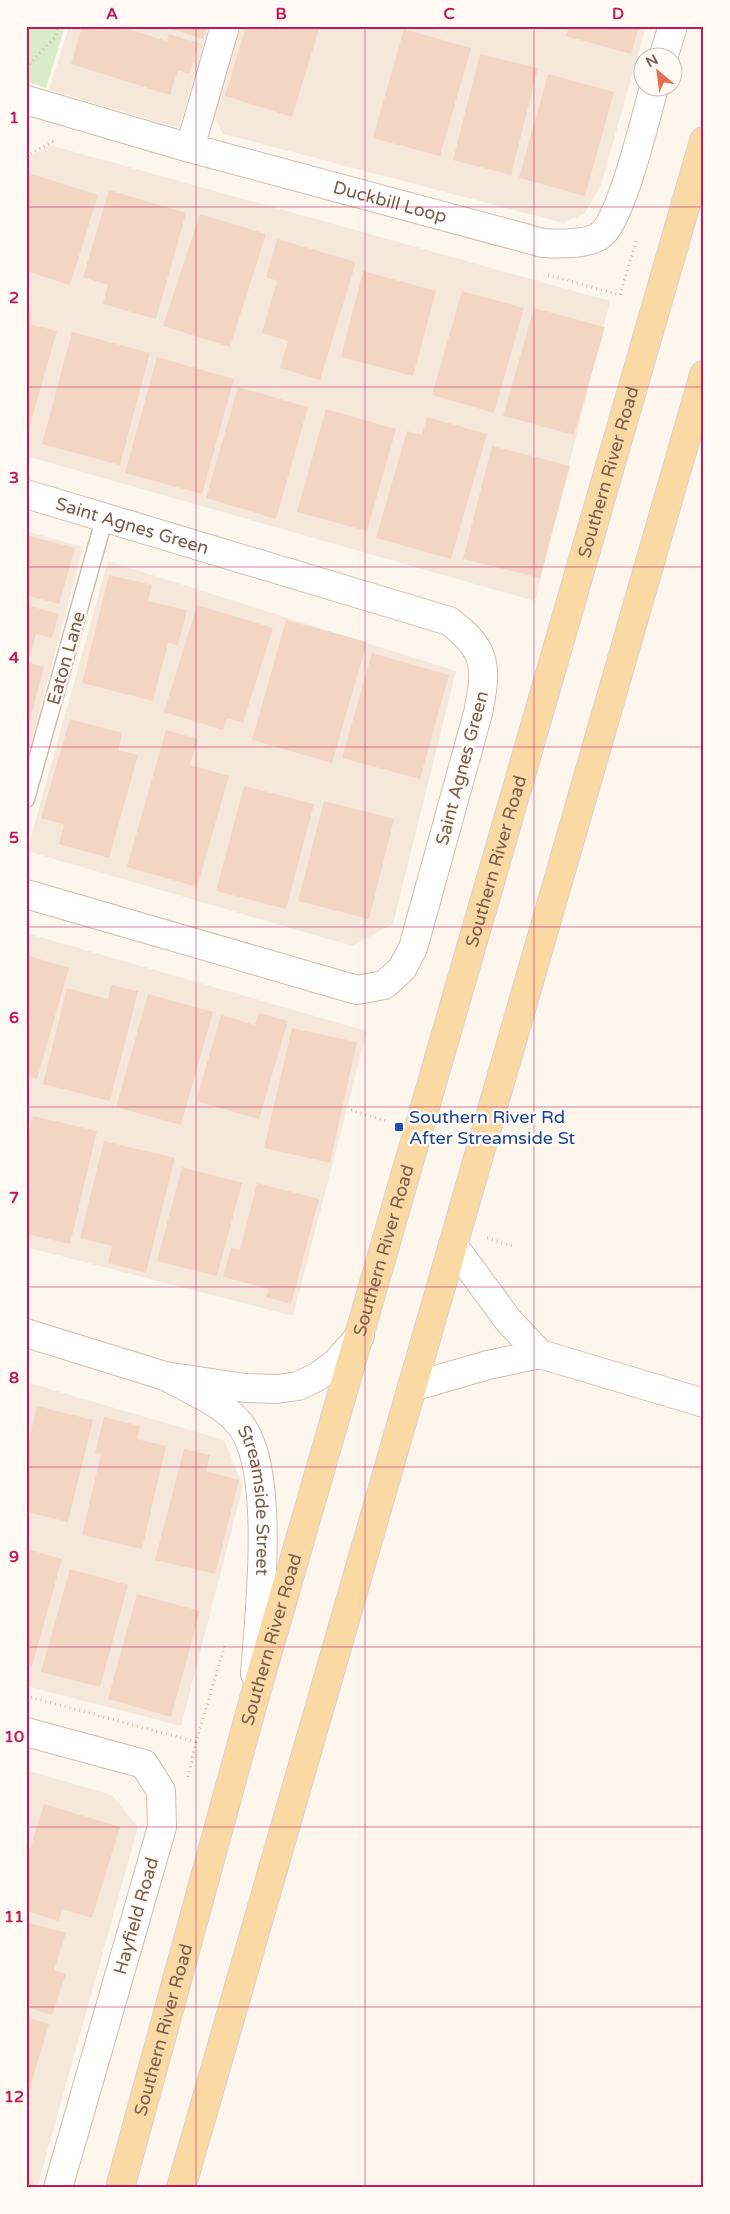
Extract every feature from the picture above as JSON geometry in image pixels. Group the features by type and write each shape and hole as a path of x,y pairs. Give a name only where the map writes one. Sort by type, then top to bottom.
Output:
{"main road":[{"name":"Southern River Road","path":"120,2188 254,1699 704,142"},
{"path":"181,2188 704,375"}],"street":[{"path":"190,148 225,26"},
{"path":"666,48 673,26"},
{"name":"Duckbill Loop","path":"26,100 190,148 543,243 572,244 602,235 618,210 651,98"},
{"name":"Saint Agnes Green","path":"26,494 105,516 449,621 467,634 481,655 485,680 478,713 413,948 402,969 384,985 357,990 26,894"},
{"path":"453,1245 508,1320 540,1354"},
{"name":"Streamside Street","path":"26,1334 165,1376 245,1388 277,1389 298,1386 317,1377 336,1363 360,1336"},
{"path":"412,1387 488,1365 540,1354 704,1403"},
{"name":"Streamside Street","path":"165,1376 227,1411 241,1424 254,1452 260,1486 264,1548 254,1699"},
{"name":"Hayfield Road","path":"26,1732 144,1764 161,1791 162,1827 58,2188"}],"lane":[{"name":"Eaton Lane","path":"26,799 105,516"}],"path":[{"path":"26,68 55,37 58,26"},
{"path":"26,1696 196,1742"}],"shaded area":[{"path":"69,26 209,26 179,128 49,90"},
{"path":"235,26 646,26 640,48 632,48 632,75 601,185 585,213 564,223 223,134 216,120 212,104"},
{"path":"50,145 610,301 535,601 26,456 26,159"},
{"path":"26,531 83,547 26,762"},
{"path":"108,561 456,671 393,924 352,946 27,851"},
{"path":"26,933 367,1031 293,1316 26,1247"},
{"path":"26,1382 224,1440 243,1486 181,1726 26,1686"},
{"path":"26,1770 112,1795 138,1827 37,2188 26,2188"}],"green space":[{"path":"26,26 65,26 46,88 26,81"}],"building":[{"path":"82,26 118,26 167,41 169,34 199,43 189,74 178,70 170,95 71,64"},
{"path":"163,26 207,26 203,39"},
{"path":"246,26 320,26 292,117 225,96"},
{"path":"569,26 639,26 631,54 566,36"},
{"path":"404,29 471,48 440,156 373,138"},
{"path":"480,54 538,68 511,175 453,160"},
{"path":"548,74 614,92 585,196 519,178"},
{"path":"29,173 98,195 70,285 26,271 26,181"},
{"path":"109,190 186,213 156,319 103,304 108,285 83,277"},
{"path":"200,214 266,234 230,347 163,326"},
{"path":"277,239 356,262 320,380 280,368 288,341 262,333 277,281 266,277"},
{"path":"363,271 436,291 413,376 341,357"},
{"path":"462,291 524,308 494,413 432,395"},
{"path":"534,308 605,327 574,435 503,416"},
{"path":"26,311 32,313 29,324 57,331 27,435"},
{"path":"72,332 150,353 120,465 42,444"},
{"path":"157,357 234,379 202,494 125,473"},
{"path":"238,387 308,407 276,519 206,498"},
{"path":"326,409 396,429 367,531 297,512"},
{"path":"427,417 487,434 451,559 376,538 407,431 422,435"},
{"path":"492,446 570,466 540,578 463,559"},
{"path":"26,535 75,548 59,604 26,595"},
{"path":"109,575 152,585 148,601 187,610 178,645 168,643 153,701 82,683"},
{"path":"26,605 59,614 52,638 36,634 30,656 26,655"},
{"path":"197,605 273,628 243,723 227,718 223,730 164,712"},
{"path":"286,620 367,642 332,763 252,740"},
{"path":"372,653 449,675 420,779 342,758"},
{"path":"26,662 44,667 30,720 26,719"},
{"path":"70,719 122,733 118,750 138,755 109,858 59,844 64,825 41,818"},
{"path":"166,730 198,739 190,765 229,776 197,887 127,867"},
{"path":"244,786 314,804 286,909 216,891"},
{"path":"324,801 394,819 369,919 298,901"},
{"path":"26,955 69,968 37,1079 26,1076"},
{"path":"111,985 138,991 110,1101 43,1084 67,988 108,999"},
{"path":"148,994 213,1012 181,1125 116,1107"},
{"path":"259,1013 288,1021 259,1119 196,1101 221,1015 255,1025"},
{"path":"292,1028 357,1042 330,1163 264,1148"},
{"path":"33,1116 97,1131 70,1244 26,1234 26,1142"},
{"path":"104,1141 175,1158 146,1273 108,1263 112,1246 80,1238"},
{"path":"182,1167 242,1183 217,1276 157,1261"},
{"path":"257,1183 319,1199 291,1304 266,1297 269,1289 223,1277 231,1248 240,1250"},
{"path":"37,1406 93,1420 68,1522 26,1512 26,1452"},
{"path":"104,1417 140,1426 137,1439 166,1446 142,1549 82,1535 101,1454 95,1453"},
{"path":"184,1449 210,1455 206,1471 239,1480 215,1574 155,1560"},
{"path":"26,1549 62,1559 32,1666 26,1664"},
{"path":"70,1569 128,1585 100,1687 41,1672"},
{"path":"137,1594 200,1611 171,1717 108,1699"},
{"path":"44,1804 120,1827 92,1918 62,1909 59,1921 26,1911 26,1863"},
{"path":"26,1922 66,1933 54,1970 66,1974 52,2015 26,2007"},
{"path":"26,2017 49,2024 27,2097 26,2097"}],"place":[{"name":"Southern River Rd After Streamside St","path":"399,1127"}]}
